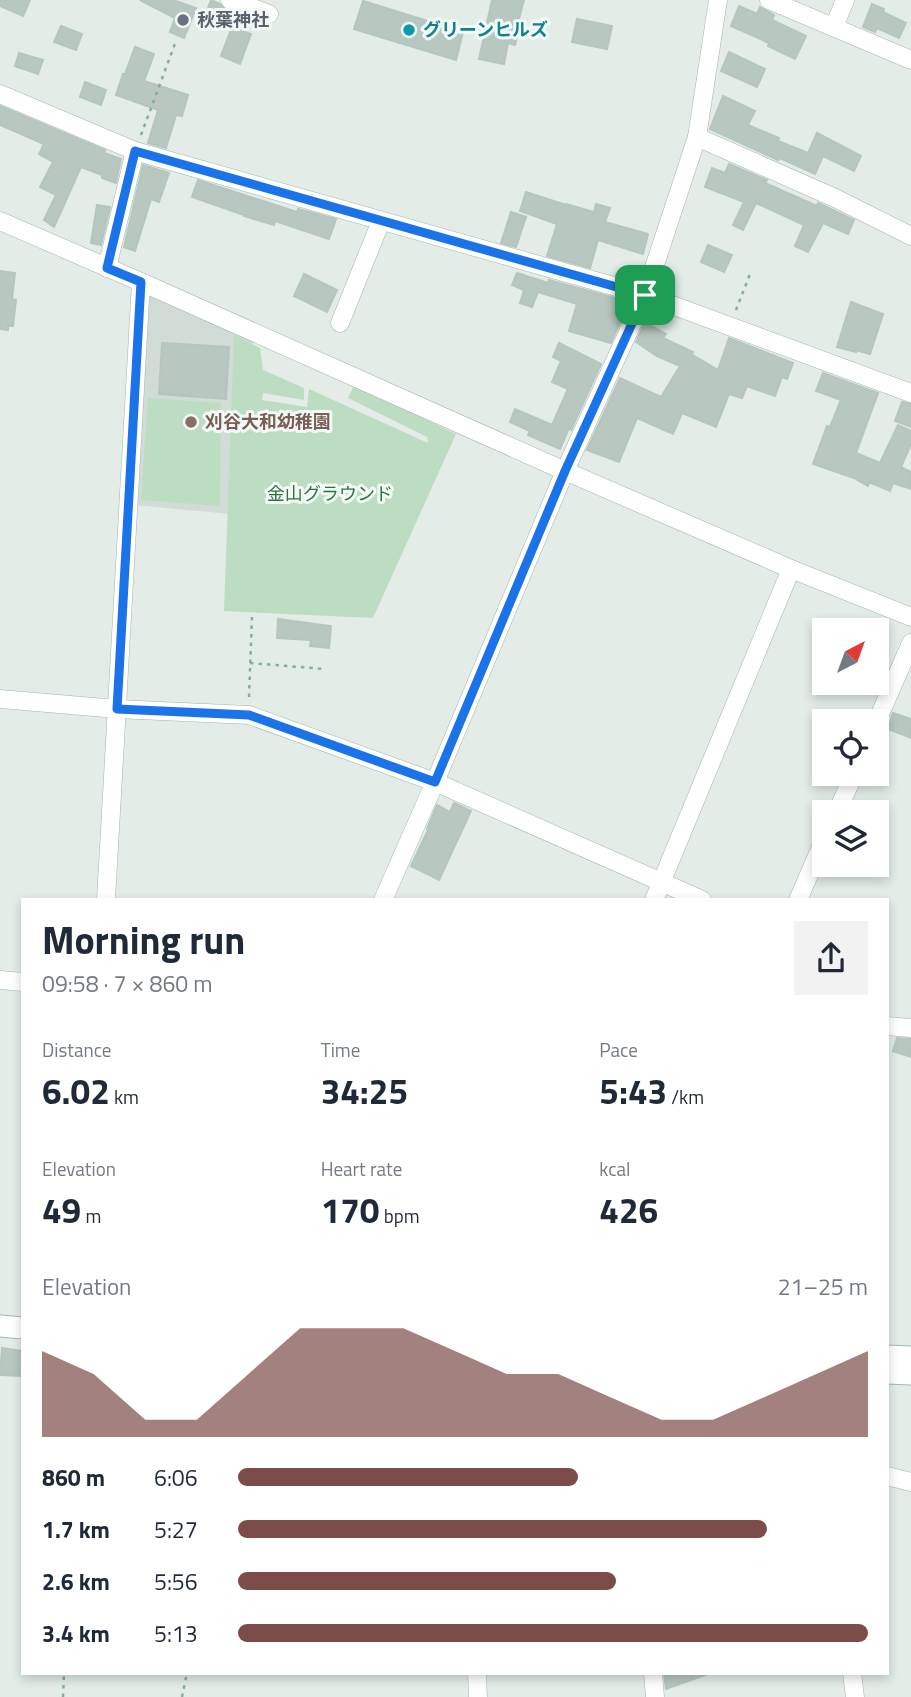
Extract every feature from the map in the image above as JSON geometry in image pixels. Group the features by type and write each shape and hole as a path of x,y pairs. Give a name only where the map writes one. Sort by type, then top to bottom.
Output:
{"main road":[{"path":"0,1313 21,1315"},
{"path":"0,1326 21,1328"},
{"path":"889,1356 911,1357"},
{"path":"889,1373 911,1374"}],"street":[{"path":"230,0 269,14"},
{"path":"384,898 565,471 645,295 697,137 718,0"},
{"path":"769,0 909,54"},
{"path":"834,27 845,0"},
{"path":"0,94 135,151 645,295 911,393"},
{"path":"697,137 835,198 911,236"},
{"path":"107,268 135,151"},
{"path":"340,323 381,221"},
{"path":"2,225 141,282 790,569 911,617"},
{"path":"106,898 141,282"},
{"path":"658,891 790,569"},
{"path":"882,709 911,643"},
{"path":"0,699 117,709 249,715 435,782 658,891 692,898"},
{"path":"799,898 812,868"},
{"path":"0,980 21,982"},
{"path":"889,1026 911,1027"},
{"path":"889,1476 911,1482"},
{"path":"477,1675 478,1697"},
{"path":"653,1675 655,1697"},
{"path":"852,1675 855,1697"}],"path":[{"path":"135,151 176,41"},
{"path":"730,326 750,274"},
{"path":"249,715 252,617"},
{"path":"250,663 325,669"},
{"path":"63,1697 64,1675"},
{"path":"182,1697 187,1675"}],"shaded area":[{"name":"刈谷大和幼稚園","path":"148,292 253,338 231,514 135,505"}],"green space":[{"name":"金山グラウンド","path":"234,335 260,348 263,370 304,388 304,400 263,393 262,400 307,407 309,389 428,443 427,437 348,398 354,385 456,434 373,618 224,611"},
{"path":"148,398 221,403 220,506 141,500"}],"building":[{"path":"0,0 30,0 23,16 0,6"},
{"path":"140,0 173,0 196,8 184,38 170,32 175,18"},
{"path":"211,0 243,17 240,24 207,11"},
{"path":"492,0 524,0 515,45 508,43 504,64 479,59"},
{"name":"グリーンヒルズ","path":"363,1 463,32 456,60 354,29"},
{"path":"872,4 906,23 899,38 877,28 875,32 863,27"},
{"path":"739,6 757,14 760,7 774,15 772,20 806,36 795,59 768,46 769,43 731,26"},
{"path":"577,19 612,26 607,49 572,42"},
{"path":"61,26 82,34 76,50 54,42"},
{"path":"232,27 251,34 240,64 221,56"},
{"path":"135,47 154,54 144,81 188,95 182,116 176,115 166,148 148,143 158,110 116,95"},
{"path":"729,52 765,69 757,87 721,71"},
{"path":"19,53 43,60 38,74 15,66"},
{"path":"85,82 106,90 101,105 80,97"},
{"path":"723,96 755,111 748,125 779,138 778,141 808,153 817,133 861,156 854,171 823,156 815,174 710,129"},
{"path":"0,106 121,159 116,183 81,167 54,227 44,220 56,195 40,187 53,162 39,154 44,144 0,125"},
{"path":"729,164 767,180 765,183 854,220 848,234 823,223 808,252 795,246 804,225 756,203 743,230 733,225 744,202 705,187 712,168 725,173"},
{"path":"143,165 169,173 159,202 151,199 135,251 124,247"},
{"path":"198,180 297,212 298,209 336,219 329,239 275,221 274,225 244,216 192,197"},
{"path":"526,192 594,212 596,204 610,208 605,222 648,234 643,254 598,240 590,268 547,256 557,224 520,211"},
{"path":"97,205 110,207 101,245 91,243"},
{"path":"511,212 526,217 516,247 501,243"},
{"path":"708,245 732,255 724,272 701,262"},
{"path":"0,271 15,273 13,326 8,326 8,330 0,329"},
{"path":"517,273 629,302 611,343 569,331 577,304 538,292 532,307 520,303 524,290 512,285"},
{"path":"304,274 337,290 327,312 294,296"},
{"path":"851,302 883,314 870,354 837,347"},
{"path":"645,322 666,334 663,338 693,352 691,354 718,370 729,338 793,363 787,379 782,377 775,396 747,386 742,398 729,394 716,427 682,413 673,434 637,418 619,462 587,450 620,378 661,397 680,366 657,356 636,342"},
{"name":"刈谷大和幼稚園","path":"162,343 229,347 226,399 159,394"},
{"path":"559,343 601,364 560,449 528,435 530,431 510,422 515,409 552,425 568,389 552,382 561,361 553,357"},
{"path":"823,373 878,393 856,453 880,463 898,425 911,431 911,444 901,467 911,472 911,489 893,483 890,491 869,482 868,486 854,478 813,464 827,426 830,427 841,400 816,391"},
{"path":"902,402 911,404 911,427 895,421"},
{"path":"278,619 331,626 329,648 310,646 311,640 277,638"},
{"path":"893,713 911,719 911,738 889,729"},
{"path":"454,803 471,811 439,880 411,866 437,805 450,812"},
{"path":"897,1038 911,1039 911,1057 893,1051"},
{"path":"2,1348 21,1351 21,1376 0,1375"},
{"path":"664,1675 705,1675 666,1689"}],"place":[{"name":"秋葉神社","path":"183,20"},
{"name":"グリーンヒルズ","path":"409,30"},
{"name":"刈谷大和幼稚園","path":"191,422"}],"route":[{"path":"135,151 645,295 565,471 435,782 249,715 117,709 141,282 107,268 135,151"}]}
